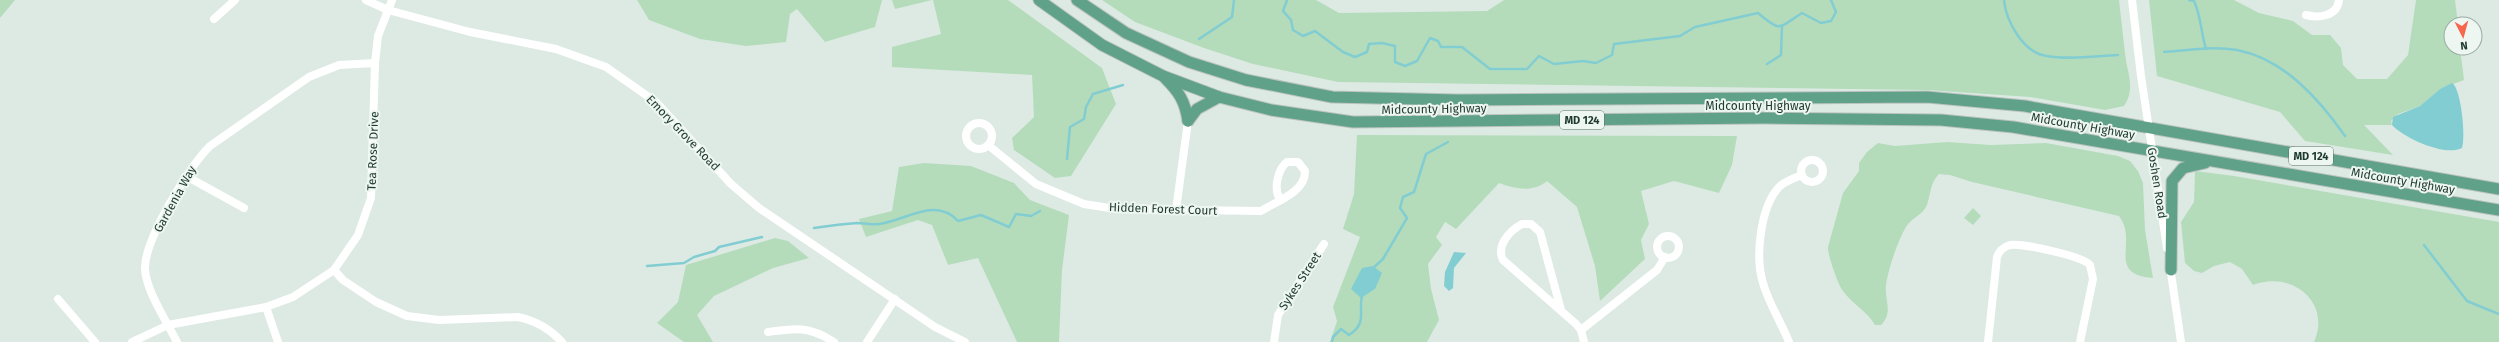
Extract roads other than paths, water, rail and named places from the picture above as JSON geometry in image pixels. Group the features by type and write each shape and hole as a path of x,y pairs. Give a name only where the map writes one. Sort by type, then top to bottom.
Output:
{"main road":[{"name":"Midcounty Highway","path":"1039,0 1102,45 1163,76 1219,97 1271,110 1353,122 1764,118 1940,120 2013,127 2499,210"},
{"name":"Midcounty Highway","path":"1077,0 1126,33 1189,62 1246,80 1332,97 1458,100 1927,97 2025,106 2499,189"},
{"path":"1163,76 1180,94 1186,105 1188,121"},
{"path":"1188,121 1197,110 1219,97"},
{"path":"2171,270 2172,181 2183,168 2211,161"}],"street":[{"path":"214,19 235,0"},
{"name":"Emory Grove Road","path":"366,0 388,10 470,32 556,49 606,67 656,102 731,184 759,208 935,327 964,342"},
{"name":"Tea Rose Drive","path":"132,342 168,325 266,307 293,297 334,270 358,234 371,198 375,63 378,36 392,0"},
{"name":"Goshen Road","path":"2132,0 2148,127 2181,342"},
{"path":"2306,15 2323,16 2330,13 2335,9 2339,0"},
{"name":"Gardenia Way","path":"177,342 150,287 145,270 147,248 197,158 210,146 309,77 339,65 375,63"},
{"path":"1176,210 1188,121"},
{"name":"Hidden Forest Court","path":"988,145 1036,184 1065,198 1116,209 1257,212 1292,193 1303,180 1304,171 1298,162 1287,162 1280,170 1277,192 1280,199"},
{"path":"1789,342 1763,285 1760,271 1759,246 1764,219 1776,192 1784,183 1802,175"},
{"path":"186,176 244,208"},
{"path":"1561,310 1540,232 1533,225 1522,224 1502,244 1502,258 1561,310 1581,330 1584,342"},
{"name":"Sykes Street","path":"1274,342 1278,315 1324,244"},
{"path":"1988,342 1997,256 2004,248 2016,245 2082,259 2090,265 2093,279 2080,342"},
{"path":"1581,330 1657,270 1665,257"},
{"path":"334,270 343,280 376,302 407,316 439,320 518,317 530,319 549,329 562,342"},
{"path":"58,299 95,342"},
{"path":"867,342 895,299"},
{"path":"266,307 278,342"},
{"path":"768,332 796,328 808,329 834,342"}],"water":[{"path":"2452,83 2458,93 2462,113 2462,148 2446,150 2425,145 2406,135 2392,125 2393,117 2420,106 2440,89"},
{"path":"1454,252 1466,253 1454,268 1453,288 1449,291 1444,286 1445,272"},
{"path":"1373,266 1382,273 1375,289 1361,298 1351,289 1362,268"}],"waterway":[{"path":"1199,39 1232,17 1234,0"},
{"path":"1287,0 1283,11 1291,20 1293,30 1303,36 1315,31 1343,52 1355,57 1367,52 1369,44 1382,43 1395,46 1395,62 1405,66 1417,61 1430,38 1438,41 1441,47 1462,47 1490,69 1527,69 1539,56 1554,64 1583,61 1596,63 1612,55 1614,44 1680,36 1695,27 1758,13 1776,26 1784,25 1802,13 1821,23 1831,21 1836,12 1831,0"},
{"path":"2004,0 2008,17 2017,35 2030,49 2038,54 2064,58 2118,55"},
{"path":"2189,0 2194,1 2200,19 2206,49"},
{"path":"1767,64 1781,55 1782,26"},
{"path":"2164,52 2219,48 2237,50 2270,62 2299,82 2324,108 2345,136"},
{"path":"1067,159 1070,127 1084,119 1086,107 1093,94 1123,85"},
{"path":"1372,269 1383,259 1407,218 1400,208 1403,197 1414,192 1426,154 1448,142"},
{"path":"814,228 857,223 879,224 930,210 940,210 949,214 958,221 981,215 1009,227 1016,214 1031,216 1040,211"},
{"path":"647,266 684,263 694,257 715,251 719,247 762,237"},
{"path":"2424,245 2467,301 2499,314"},
{"path":"1332,342 1333,337 1341,329 1349,335 1358,326 1361,317 1362,296"}]}
